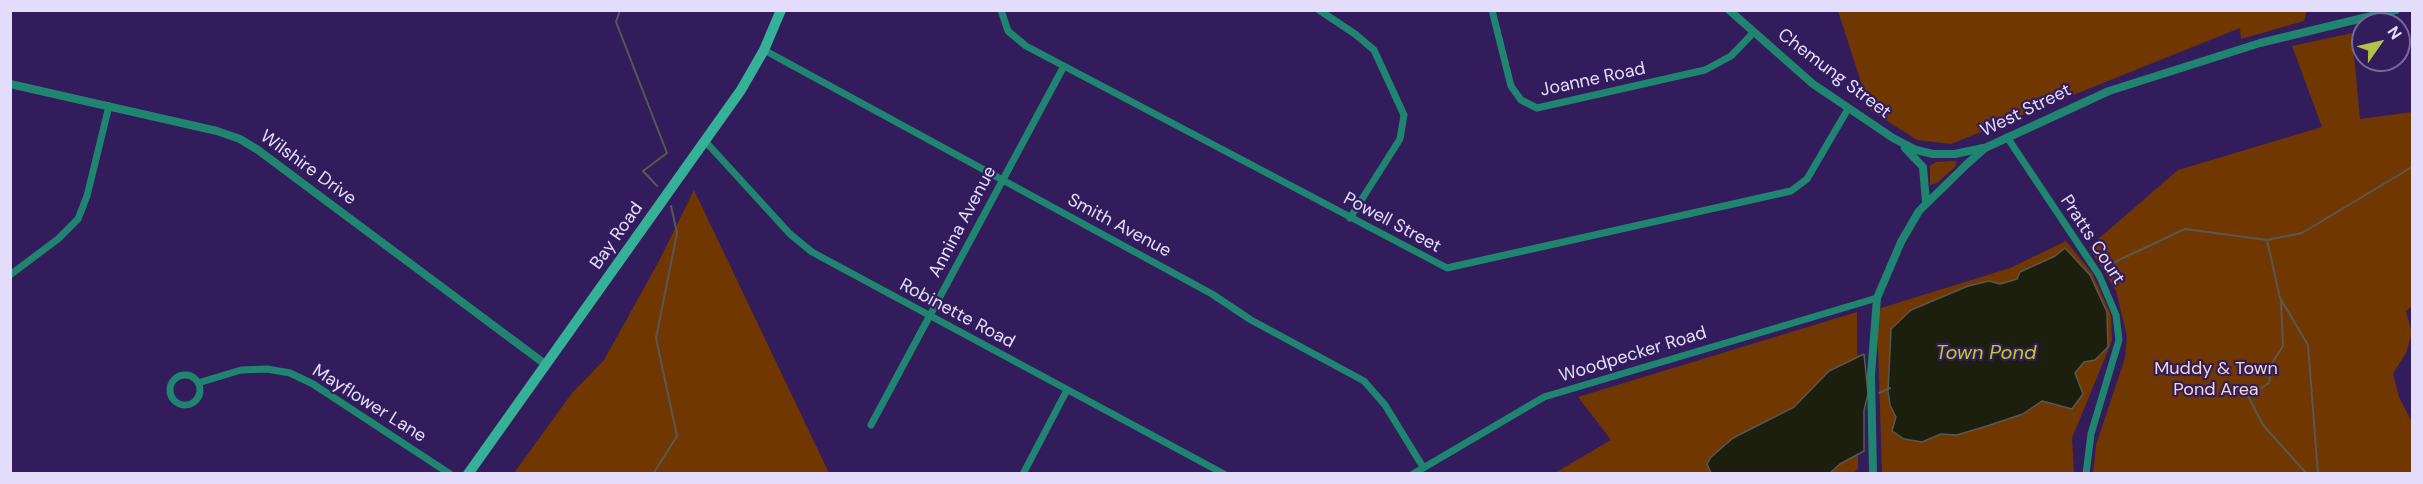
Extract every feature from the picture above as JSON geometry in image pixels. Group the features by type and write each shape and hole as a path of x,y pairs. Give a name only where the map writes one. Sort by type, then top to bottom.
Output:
{"main road":[{"name":"Bay Road","path":"468,474 741,90 764,50 782,10"}],"street":[{"name":"Powell Street","path":"1001,10 1005,25 1012,36 1436,265 1458,267 1791,190 1807,179 1848,110"},
{"path":"1319,10 1374,50 1404,115 1400,139 1350,218"},
{"name":"Joanne Road","path":"1492,10 1511,86 1521,100 1537,108 1705,70 1731,56 1754,33"},
{"name":"Chemung Street","path":"1729,10 1813,84 1848,110 1893,138 1916,150 1941,154 1985,148"},
{"name":"West Street","path":"1873,474 1871,375 1877,298 1901,242 1926,201 1985,148 2109,91 2187,65 2318,27 2396,10"},
{"name":"Smith Avenue","path":"764,50 1212,294 1251,320 1364,381 1380,397 1423,467"},
{"name":"Annina Avenue","path":"871,425 1064,66"},
{"name":"Wilshire Drive","path":"10,84 217,131 258,150 545,364"},
{"path":"10,275 58,239 78,219 87,196 109,106"},
{"name":"Pratts Court","path":"2007,137 2099,275 2110,294 2116,315 2119,340 2091,435 2086,474"},
{"name":"Chemung Street","path":"1893,138 1923,167 1926,201"},
{"name":"Robinette Road","path":"705,141 800,243 929,316 1224,474"},
{"name":"Woodpecker Road","path":"1413,474 1544,397 1877,298"},
{"name":"Mayflower Lane","path":"198,383 248,370 267,369 290,373 313,384 450,474"},
{"name":"Mayflower Lane","path":"189,376 198,383 199,394 192,403 183,404 174,398 171,387 177,377 189,376"},
{"path":"1023,474 1067,390"}],"green space":[{"path":"1838,10 2307,11 2304,21 2241,39 2240,28 1951,144 1917,140 1870,110"},
{"name":"Muddy & Town Pond Area","path":"2351,33 2351,72 2356,72 2360,119 2412,112 2412,306 2406,311 2412,333 2406,353 2393,374 2399,397 2412,422 2412,473 2093,473 2096,445 2125,358 2127,336 2116,291 2089,247 2178,170 2322,127 2292,46"},
{"path":"1936,162 1957,162 1955,167 1937,183 1930,185 1930,166"},
{"path":"694,190 829,473 514,473 572,393 604,360 659,261"},
{"name":"Town Pond","path":"2066,241 2092,273 2098,286 2111,315 2112,341 2072,438 2074,473 1882,473 1877,319 1881,308 2010,268"},
{"path":"1857,312 1858,469 1853,473 1553,474 1611,440 1578,397"}],"water":[{"name":"Town Pond","path":"2065,248 2090,275 2107,312 2108,347 2095,360 2084,362 2075,373 2083,394 2072,409 2042,401 2023,414 1957,435 1941,434 1922,442 1904,439 1892,431 1896,417 1890,405 1888,391 1891,329 1911,310 1968,286 1989,281 2000,284 2017,279 2020,272 2055,256"},
{"path":"1864,354 1868,394 1864,410 1864,451 1840,464 1830,473 1711,473 1707,464 1711,457 1733,438 1794,407 1829,371"}],"waterway":[{"path":"620,10 616,22 667,153 643,171 657,186"},
{"path":"2104,267 2185,229 2267,240 2302,233 2412,167"},
{"path":"653,474 677,436 656,338 677,233 671,206"},
{"path":"2267,240 2280,298 2308,345 2318,474"},
{"path":"2281,300 2283,346 2272,363 2269,383 2248,396 2263,425 2307,474"},
{"path":"1879,393 1890,388"}]}
